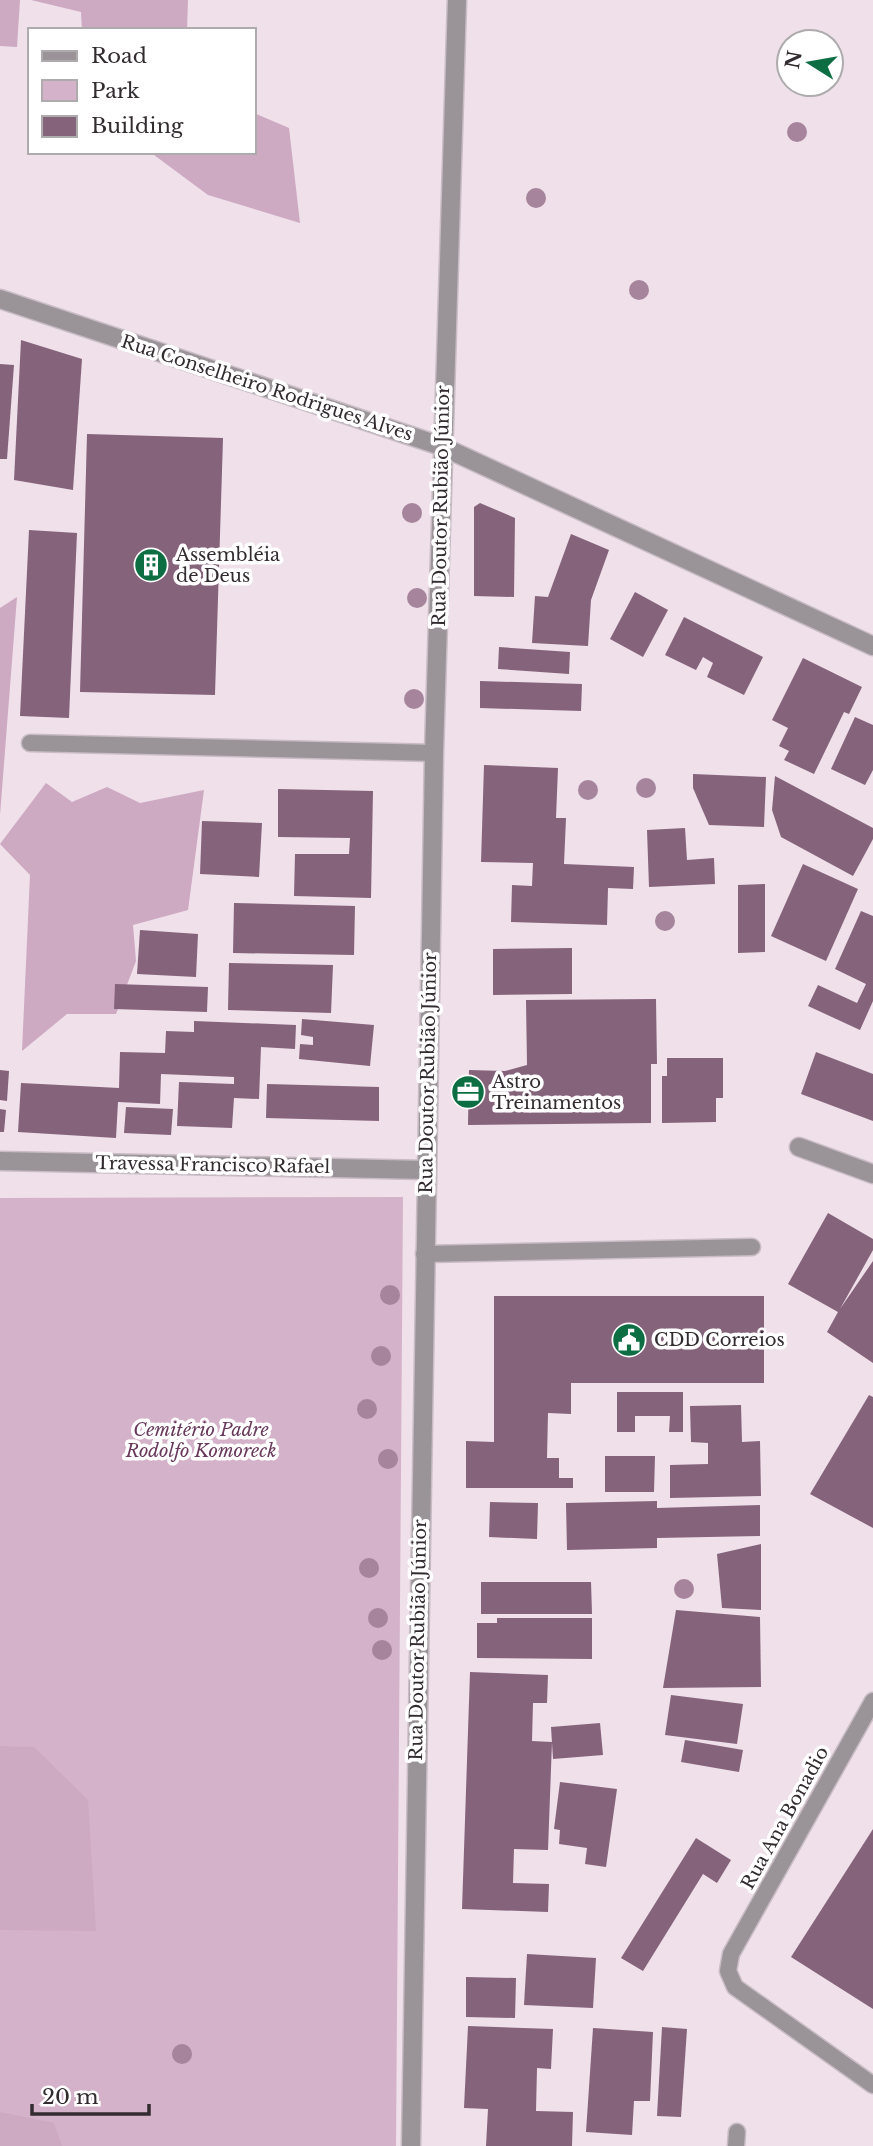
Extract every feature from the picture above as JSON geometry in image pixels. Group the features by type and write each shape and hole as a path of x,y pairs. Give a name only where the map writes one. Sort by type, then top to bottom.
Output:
{"street":[{"name":"Rua Doutor Rubião Júnior","path":"411,2146 424,1254 441,446 457,0"},
{"name":"Rua Conselheiro Rodrigues Alves","path":"0,299 441,446 873,646"},
{"path":"799,1147 873,1174"},
{"name":"Travessa Francisco Rafael","path":"0,1161 426,1170"}],"lane":[{"path":"30,743 435,753"},
{"path":"424,1254 752,1247"},
{"name":"Rua Ana Bonadio","path":"873,1701 731,1954 728,1971 734,1987 873,2085"}],"green space":[{"name":"Cemitério Padre Rodolfo Komoreck","path":"403,1197 396,2146 0,2146 0,1198"}],"shaded area":[{"path":"0,0 20,0 17,47 0,46"},
{"path":"31,0 188,0 187,28 82,28 81,12"},
{"path":"256,114 289,128 300,223 208,195 153,154 256,154"},
{"path":"17,597 0,815 0,608"},
{"path":"46,783 72,802 107,787 140,803 204,790 188,910 133,925 136,961 116,1014 67,1014 22,1051 30,875 0,844"},
{"path":"0,1746 34,1747 88,1800 96,1931 0,1930"},
{"path":"0,2112 54,2123 62,2146 0,2146"}],"building":[{"path":"21,340 82,359 73,490 14,480"},
{"path":"0,364 14,365 7,459 0,459"},
{"name":"Assembléia de Deus","path":"87,434 223,438 215,695 80,692"},
{"path":"480,503 515,518 514,597 474,596 474,507"},
{"path":"29,530 77,533 69,718 20,716"},
{"path":"571,534 609,550 591,600 588,646 532,643 535,596 548,597"},
{"path":"635,592 668,610 643,657 610,639"},
{"path":"684,617 763,657 744,695 707,677 713,663 703,657 696,670 665,655"},
{"path":"499,647 570,652 569,674 498,669"},
{"path":"803,658 862,687 849,714 844,712 814,774 784,760 789,751 779,746 788,728 772,720"},
{"path":"480,681 582,684 581,711 480,708"},
{"path":"855,717 873,725 873,770 865,785 831,769"},
{"path":"484,765 558,768 556,818 566,818 564,864 634,867 633,889 608,888 607,925 511,922 512,885 532,886 533,863 481,862"},
{"path":"693,774 766,777 764,827 709,825 693,788"},
{"path":"775,776 873,828 873,839 853,876 781,837 772,810"},
{"path":"278,789 373,791 371,898 294,896 295,854 349,854 350,838 278,837"},
{"path":"202,821 262,823 259,877 200,874"},
{"path":"685,828 687,860 714,858 715,884 649,887 647,830"},
{"path":"803,864 858,889 826,961 771,936"},
{"path":"765,884 765,952 738,953 738,885"},
{"path":"234,903 355,906 354,955 233,953"},
{"path":"861,911 873,916 873,1001 860,1030 808,1006 818,985 857,1003 866,984 835,969"},
{"path":"140,930 198,934 196,977 137,974"},
{"path":"572,948 572,994 493,995 493,949"},
{"path":"229,963 333,965 331,1013 228,1010"},
{"path":"115,984 208,987 207,1012 114,1009"},
{"path":"656,999 657,1064 651,1064 651,1123 468,1125 469,1070 505,1071 527,1065 526,1000"},
{"path":"302,1019 374,1025 370,1066 299,1059 300,1044 313,1045 313,1037 301,1035"},
{"path":"194,1021 296,1025 295,1049 261,1047 259,1099 234,1098 232,1128 177,1126 179,1082 234,1084 234,1077 161,1074 160,1104 118,1102 116,1138 18,1132 21,1083 119,1088 120,1052 165,1053 166,1031 194,1032"},
{"path":"816,1052 873,1074 873,1121 801,1094"},
{"path":"667,1058 723,1058 723,1098 716,1098 716,1122 662,1123 662,1076 667,1076"},
{"path":"0,1070 9,1071 7,1101 0,1100"},
{"path":"267,1084 379,1087 379,1121 266,1118"},
{"path":"126,1107 173,1109 171,1135 124,1133"},
{"path":"0,1109 6,1110 4,1132 0,1132"},
{"path":"828,1213 873,1239 873,1250 840,1309 873,1261 873,1363 827,1332 838,1312 788,1284"},
{"name":"CDD Correios","path":"494,1296 764,1296 764,1383 571,1383 571,1414 548,1413 547,1458 559,1458 559,1478 573,1478 573,1488 466,1488 466,1441 494,1442"},
{"path":"617,1392 683,1392 683,1432 669,1432 670,1416 635,1416 635,1432 617,1432"},
{"path":"869,1395 873,1397 873,1528 810,1494"},
{"path":"741,1405 742,1442 760,1441 761,1496 670,1498 670,1465 708,1464 708,1443 691,1442 690,1406"},
{"path":"605,1456 655,1456 654,1492 605,1492"},
{"path":"657,1501 657,1508 760,1505 760,1536 657,1538 657,1548 567,1550 566,1503"},
{"path":"490,1502 538,1503 537,1539 489,1537"},
{"path":"761,1544 761,1610 722,1608 717,1554"},
{"path":"481,1582 591,1582 592,1614 481,1614"},
{"path":"676,1610 760,1617 761,1687 663,1688"},
{"path":"497,1618 592,1618 592,1659 477,1658 477,1623 497,1623"},
{"path":"470,1672 548,1675 547,1703 533,1703 532,1741 552,1742 548,1850 514,1849 513,1883 549,1884 548,1912 462,1909"},
{"path":"671,1695 743,1704 737,1744 665,1735"},
{"path":"600,1723 603,1755 553,1759 551,1727"},
{"path":"685,1740 743,1750 739,1772 681,1762"},
{"path":"560,1782 617,1789 606,1867 585,1864 587,1848 559,1844 560,1830 554,1829"},
{"path":"873,1829 873,2009 791,1957"},
{"path":"696,1838 731,1860 717,1883 703,1874 643,1971 621,1958"},
{"path":"527,1954 596,1958 593,2008 524,2005"},
{"path":"466,1977 516,1978 515,2018 466,2017"},
{"path":"468,2026 553,2029 551,2069 537,2068 536,2111 573,2112 572,2146 486,2146 488,2109 464,2108"},
{"path":"662,2027 687,2029 681,2117 657,2116"},
{"path":"593,2028 653,2032 650,2101 634,2101 632,2135 586,2132"}],"place":[{"name":"Assembléia de Deus","path":"151,565"},
{"name":"Astro Treinamentos","path":"468,1092"},
{"name":"CDD Correios","path":"629,1340"}]}
